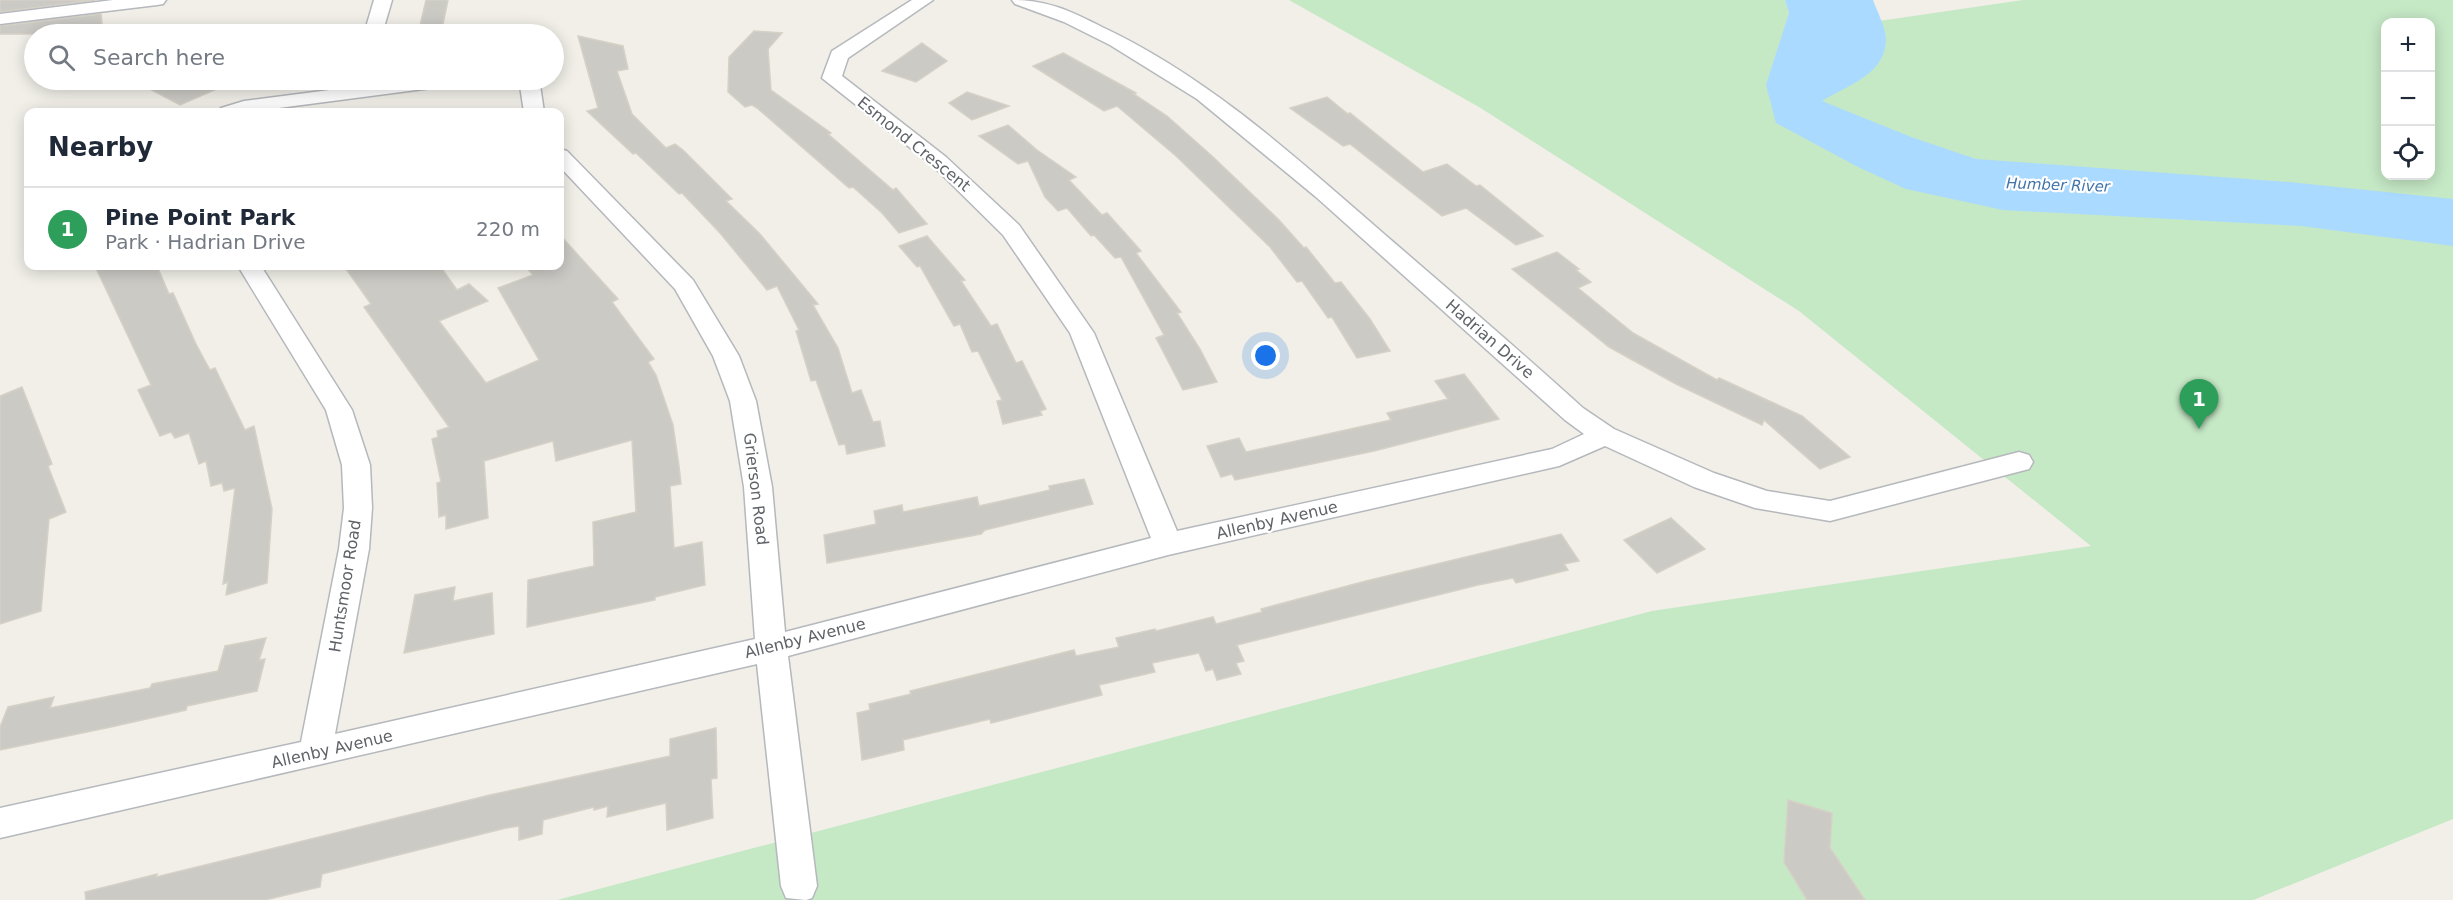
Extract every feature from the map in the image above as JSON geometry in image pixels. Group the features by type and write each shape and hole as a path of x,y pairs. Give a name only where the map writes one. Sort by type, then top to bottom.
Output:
{"street":[{"path":"0,19 157,0"},
{"path":"376,24 383,0"},
{"name":"Esmond Crescent","path":"924,0 839,55 832,78 939,161 1011,230 1082,333 1168,544"},
{"name":"Hadrian Drive","path":"1021,0 1080,22 1134,48 1183,79 1288,161 1574,414 1605,435 1714,484 1765,501 1830,511 2019,462"},
{"path":"241,108 336,90"},
{"path":"531,90 533,108"},
{"name":"Grierson Road","path":"564,159 685,285 726,356 744,404 758,487 771,648 800,886"},
{"name":"Huntsmoor Road","path":"252,270 339,410 356,465 358,508 354,549 315,753"},
{"name":"Allenby Avenue","path":"0,823 771,648 1168,544 1559,457 1605,435"}],"green space":[{"path":"1289,0 1785,0 1789,13 1783,35 2023,0 2453,0 2453,819 2253,900 557,900 1652,611 2091,546 1799,311 1479,107"}],"water":[{"name":"Humber River","path":"1785,0 1873,0 1886,35 1884,52 1879,62 1863,78 1822,101 1911,137 1976,159 2289,182 2453,199 2453,246 2301,226 2003,210 1906,189 1858,167 1776,123 1766,85 1789,13"}],"building":[{"path":"0,0 95,0 0,12"},
{"path":"426,0 448,0 443,24 420,24"},
{"path":"101,14 102,24 24,24 24,34 0,34 0,26"},
{"path":"754,31 782,33 768,49 771,90 831,133 828,134 893,190 896,188 927,224 899,233 882,213 853,187 849,188 757,108 752,105 745,107 728,92 729,57"},
{"path":"578,36 623,46 628,69 617,71 632,114 666,148 675,144 683,150 732,199 726,201 760,234 818,304 813,305 838,348 852,393 861,390 873,422 880,421 885,446 847,454 845,444 839,445 816,380 811,381 796,331 799,330 777,286 767,290 720,233 682,193 679,194 587,111 598,108"},
{"path":"922,43 947,61 916,82 882,71"},
{"path":"1063,53 1136,93 1134,94 1167,116 1212,156 1279,220 1304,248 1306,247 1335,283 1341,282 1370,319 1390,351 1357,358 1332,317 1328,318 1302,281 1297,282 1270,247 1176,156 1117,106 1104,111 1033,66"},
{"path":"152,90 214,90 180,105"},
{"path":"967,92 1009,106 972,120 949,103"},
{"path":"1327,97 1423,172 1447,164 1476,186 1480,185 1543,236 1516,245 1466,208 1442,216 1350,144 1343,146 1290,108"},
{"path":"1008,125 1037,150 1076,177 1069,180 1102,215 1107,213 1141,251 1136,253 1181,312 1177,313 1200,349 1217,382 1183,390 1156,338 1164,335 1121,257 1115,258 1094,235 1091,236 1067,208 1058,211 1045,197 1028,161 1018,164 979,136"},
{"path":"927,236 965,280 961,281 991,326 997,324 1016,363 1022,361 1046,409 1040,411 1042,415 1003,424 997,401 1002,400 978,351 972,352 960,324 954,326 920,266 917,267 899,246"},
{"path":"564,239 618,299 612,302 654,359 648,362 656,375 673,425 681,484 670,486 674,548 702,542 705,585 655,597 655,600 527,627 528,580 594,566 593,522 636,512 632,440 556,461 553,441 484,461 488,518 446,529 446,515 439,517 437,483 441,482 432,439 438,437 437,431 449,427 364,307 371,304 347,270 443,270 457,290 469,284 488,301 439,321 486,383 539,360 498,288 533,275 529,270 564,270"},
{"path":"1557,252 1579,269 1576,270 1591,282 1578,288 1633,333 1717,380 1719,378 1802,416 1850,457 1820,469 1764,420 1762,425 1676,384 1609,347 1512,269"},
{"path":"97,270 159,270 169,294 173,293 210,370 215,368 245,430 254,426 272,509 267,583 226,595 228,582 223,584 235,488 224,491 222,483 211,486 206,461 199,464 189,433 175,438 171,432 160,436 138,390 151,385"},
{"path":"1464,374 1499,419 1374,451 1235,480 1232,474 1221,477 1207,446 1239,438 1246,452 1391,420 1387,413 1448,399 1435,381"},
{"path":"22,387 52,464 48,466 66,512 49,519 41,611 0,624 0,396"},
{"path":"1084,479 1093,504 985,530 981,534 827,563 824,535 876,524 874,511 902,505 903,512 977,497 979,506 1050,490 1049,486"},
{"path":"1671,518 1705,549 1657,573 1624,540"},
{"path":"1561,534 1579,561 1564,564 1568,570 1516,583 1513,578 1478,585 1237,645 1244,661 1236,663 1241,674 1217,680 1213,669 1206,671 1199,653 1152,663 1155,672 1099,685 1102,695 991,723 990,719 903,740 904,750 862,760 857,713 870,710 869,704 911,694 910,691 1074,650 1076,656 1119,647 1116,638 1213,617 1216,624 1262,612 1261,609 1366,581"},
{"path":"455,587 453,601 492,593 494,634 404,653 415,595"},
{"path":"266,638 259,660 265,659 257,691 187,706 186,710 0,750 0,727 8,707 54,697 50,708 150,688 152,684 218,671 225,646"},
{"path":"716,728 717,778 711,779 713,818 667,830 666,803 607,817 608,806 594,810 594,807 543,820 542,834 519,840 519,826 506,828 322,874 320,887 265,900 86,900 85,892 157,874 156,877 490,795 670,756 670,739"},
{"path":"1788,800 1832,813 1830,848 1865,900 1807,900 1784,862"}],"place":[{"name":"Pine Point Park","path":"2199,429"}]}
